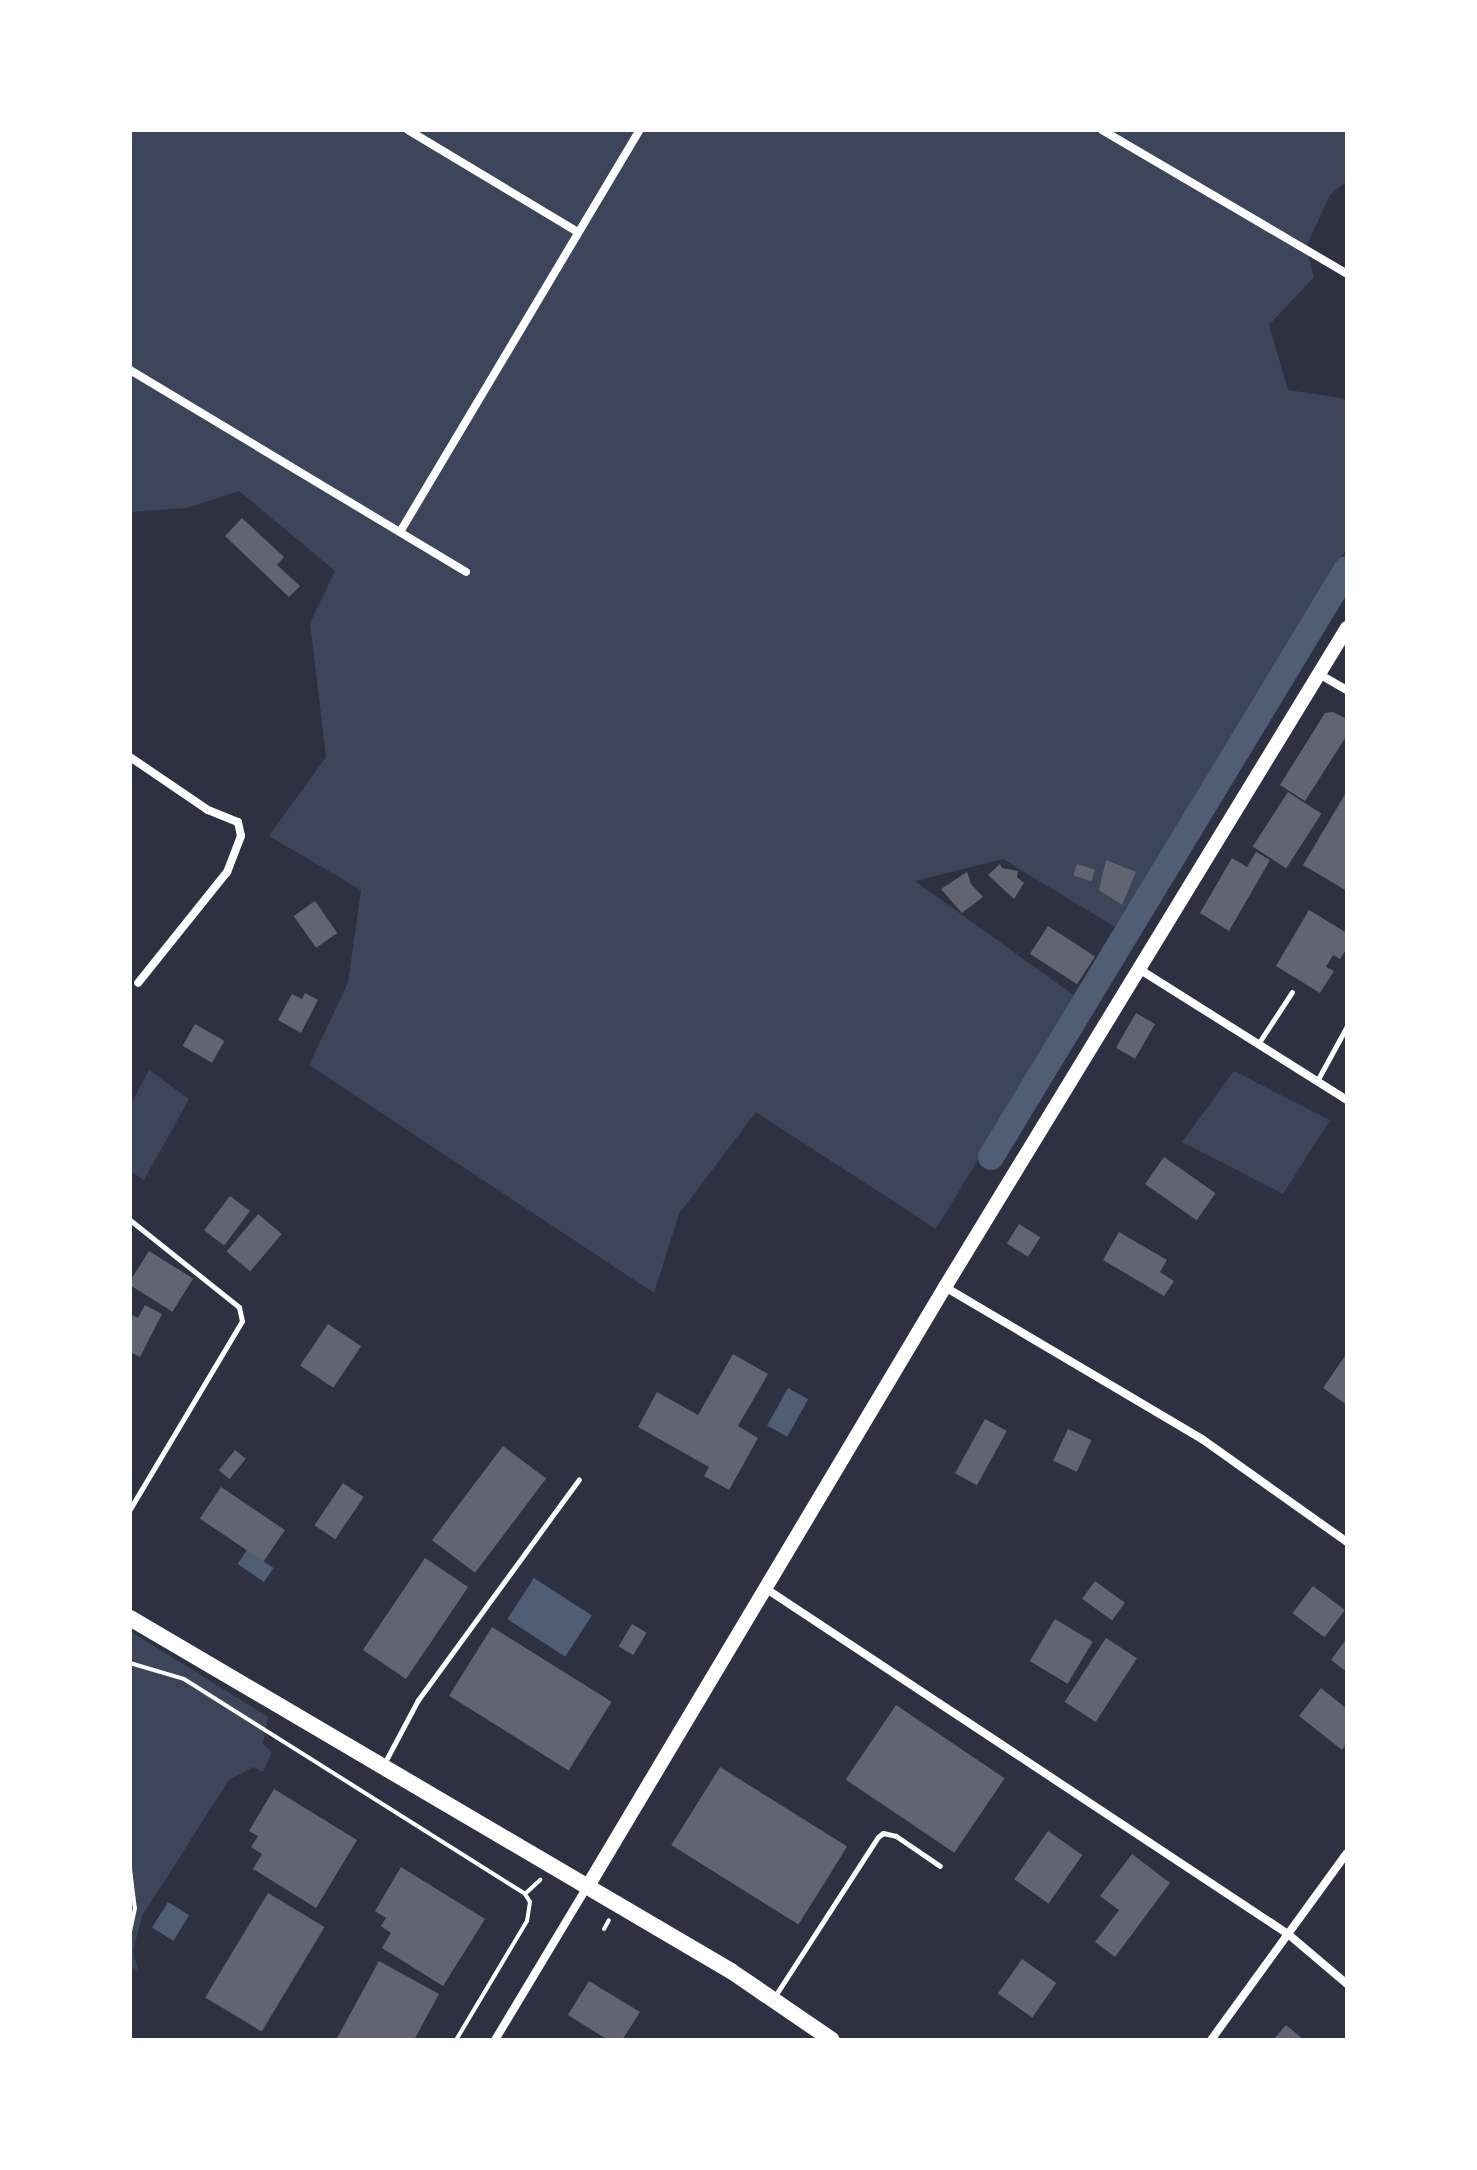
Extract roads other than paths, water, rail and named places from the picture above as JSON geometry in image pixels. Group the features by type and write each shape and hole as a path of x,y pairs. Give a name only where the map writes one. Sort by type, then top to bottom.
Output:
{"main road":[{"path":"130,1618 588,1886 774,1998 832,2040"}],"street":[{"path":"408,130 578,232"},
{"path":"400,532 640,130"},
{"path":"1102,130 1347,274"},
{"path":"130,370 466,572"},
{"path":"495,2040 945,1287 1347,628"},
{"path":"1319,674 1347,690"},
{"path":"130,757 208,810 238,822 241,836 227,872 138,983"},
{"path":"1139,969 1347,1100"},
{"path":"945,1287 1202,1439 1347,1542"},
{"path":"765,1587 1288,1934 1347,1984"},
{"path":"1211,2040 1347,1853"}],"lane":[{"path":"1258,1044 1292,992"},
{"path":"1317,1081 1347,1026"},
{"path":"130,1220 239,1307 242,1321 130,1509"},
{"path":"383,1767 418,1700 579,1479"},
{"path":"774,1998 883,1833 896,1836 940,1866"}],"waterway":[{"path":"991,1157 1347,569"}]}
